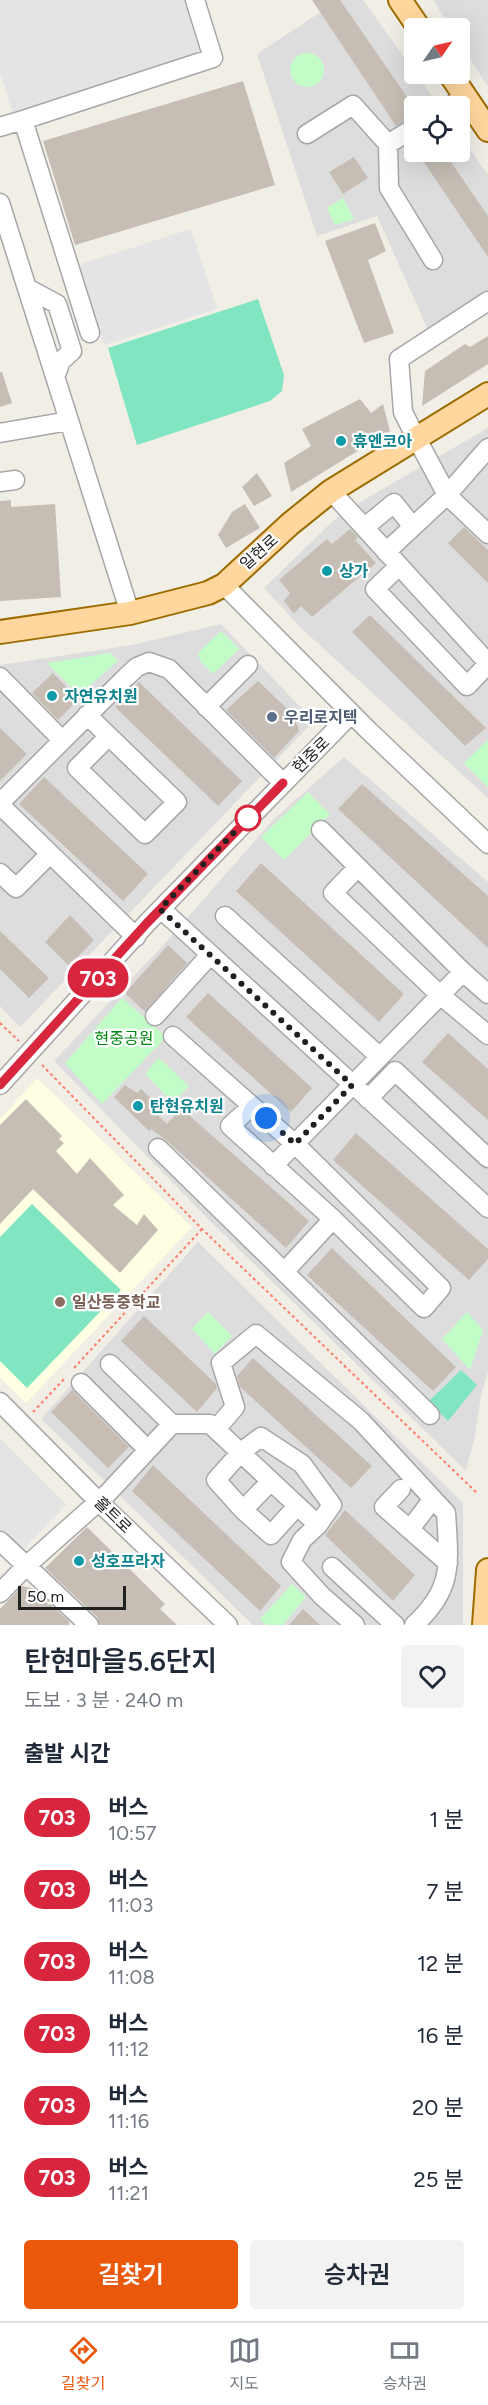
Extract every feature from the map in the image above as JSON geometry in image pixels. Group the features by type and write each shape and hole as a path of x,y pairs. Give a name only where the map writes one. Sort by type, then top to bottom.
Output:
{"main road":[{"path":"400,0 412,18"},
{"path":"470,113 488,130"},
{"name":"일현로","path":"0,632 130,613 208,593 224,585 290,524 331,491 488,394"},
{"path":"484,1625 488,1570"}],"street":[{"path":"0,127 213,58 195,0"},
{"path":"307,134 353,105 388,144 389,189 433,260"},
{"path":"23,120 90,333"},
{"path":"388,144 404,134"},
{"path":"0,203 27,288 57,304 72,351 61,361 55,376 130,613"},
{"path":"488,301 399,359 403,412 447,495 488,534"},
{"path":"0,433 69,420"},
{"path":"386,552 447,495 488,448"},
{"path":"331,491 488,663 467,686 375,589 399,566"},
{"path":"365,528 394,503 413,527"},
{"path":"224,585 351,714 488,844"},
{"path":"136,937 0,804 126,676 149,662 169,669 283,783"},
{"path":"206,707 248,665"},
{"path":"0,677 62,740"},
{"name":"현중로","path":"0,1085 160,909 351,714"},
{"path":"87,715 109,736 177,802 145,834 77,768 109,736"},
{"path":"321,830 463,972 488,994"},
{"path":"0,873 16,888 50,854"},
{"path":"358,867 333,893 439,994 488,1035"},
{"path":"160,909 488,1208"},
{"path":"225,916 380,1057"},
{"path":"155,1016 210,955"},
{"path":"273,1166 463,972"},
{"path":"173,1036 295,1144 441,1288 424,1308 333,1219 230,1126 252,1106"},
{"path":"368,1099 394,1071 488,1158"},
{"path":"158,1148 430,1415"},
{"path":"284,1272 333,1219"},
{"path":"216,1429 235,1407 221,1363 256,1334 362,1421 446,1513 448,1563 445,1585 431,1610 414,1625"},
{"path":"110,1364 172,1424 210,1424 318,1525"},
{"path":"81,1383 148,1450"},
{"name":"홀트로","path":"0,1402 98,1501 228,1625"},
{"path":"0,1593 26,1566 98,1501 172,1424"},
{"path":"297,1506 271,1535 243,1510 216,1480 241,1452 261,1437 302,1464 332,1505 318,1525 302,1540 291,1562 322,1596 355,1625"},
{"path":"243,1510 271,1481"},
{"path":"401,1489 384,1507 448,1563"},
{"path":"410,1529 433,1499"},
{"path":"0,1540 89,1625"},
{"path":"332,1567 394,1625"}],"path":[{"path":"0,1023 21,1043"},
{"path":"42,1065 202,1229 477,1493"},
{"path":"29,1416 202,1229"}],"shaded area":[{"path":"0,0 187,0 204,53 13,114 0,72"},
{"path":"339,0 363,0 404,57 404,84 423,84 432,96 404,96 404,162 470,162 470,150 488,175 488,294 429,332 377,216 317,236 257,54"},
{"path":"433,0 488,0 488,87 470,58 470,18 445,18"},
{"path":"191,229 217,309 104,345 78,265"},
{"path":"488,428 488,798 301,628 264,588 348,509"},
{"path":"221,624 314,721 20,1027 0,1006 0,665 132,645"},
{"path":"344,757 488,882 488,1372 481,1395 475,1436 466,1471 212,1223 54,1061 165,943 274,819"},
{"name":"일산동중학교","path":"37,1078 192,1227 26,1403 0,1377 0,1119"},
{"path":"198,1242 463,1503 463,1625 253,1625 41,1419"},
{"path":"0,1438 66,1504 21,1552 0,1532"}],"green space":[{"path":"307,53 319,58 324,70 319,82 307,87 295,82 290,70 295,58"},
{"path":"343,198 354,219 335,225 327,208"},
{"path":"258,299 284,375 282,391 270,401 137,445 108,348"},
{"path":"221,631 239,649 213,674 200,661 198,653"},
{"path":"110,653 118,661 79,695 47,663"},
{"path":"488,740 488,788 464,763"},
{"path":"308,792 330,814 284,860 261,837"},
{"name":"현중공원","path":"122,998 166,1037 102,1104 65,1063"},
{"path":"159,1058 189,1086 173,1103 145,1074"},
{"path":"32,1204 121,1290 27,1388 0,1361 0,1237"},
{"path":"208,1312 232,1336 215,1354 192,1329"},
{"path":"467,1312 483,1330 470,1370 442,1339"},
{"path":"461,1370 477,1385 448,1421 429,1401"},
{"path":"292,1584 306,1597 283,1625 267,1625 260,1619"}],"building":[{"path":"312,0 340,0 406,96 404,96 404,122 396,126"},
{"path":"243,81 275,185 75,245 43,141"},
{"path":"354,157 368,178 343,194 329,172"},
{"path":"424,162 451,162 488,216 488,257"},
{"path":"375,223 386,251 368,260 394,333 364,343 325,241"},
{"path":"488,336 488,364 422,406 425,371 465,344 470,347"},
{"path":"0,372 2,372 12,403 0,407"},
{"name":"휴엔코아","path":"360,399 371,413 383,404 390,431 291,492 284,463 311,446 302,429"},
{"path":"257,473 272,496 254,506 242,487"},
{"path":"11,500 11,507 55,504 61,597 0,601 0,501"},
{"path":"245,504 260,528 226,548 218,535 232,512"},
{"path":"464,527 488,550 488,583 448,543"},
{"name":"상가","path":"350,529 358,537 355,540 376,563 312,617 301,606 294,614 284,601 290,593 279,580 327,539 332,544"},
{"path":"370,615 486,728 465,746 352,632"},
{"name":"자연유치원","path":"53,673 75,696 76,702 58,720 32,693"},
{"path":"258,681 294,715 299,731 274,758 226,710"},
{"path":"139,682 242,781 218,806 115,707"},
{"path":"0,728 27,754 0,781"},
{"path":"44,777 148,874 123,901 19,804"},
{"path":"362,784 488,896 488,948 338,809"},
{"path":"261,863 404,994 379,1022 236,891"},
{"path":"70,915 94,940 69,966 45,942"},
{"path":"0,931 49,978 29,998 0,969"},
{"path":"168,945 187,963 145,1012 125,993"},
{"path":"208,993 312,1088 291,1112 186,1017"},
{"path":"448,1033 488,1069 488,1120 422,1062"},
{"path":"125,1085 137,1093 141,1089 156,1103 151,1108 167,1124 181,1108 309,1221 286,1248 166,1140 151,1129 149,1131 114,1097"},
{"path":"26,1099 62,1136 59,1139 64,1143 56,1151 77,1174 90,1158 124,1195 113,1205 137,1225 144,1214 158,1230 120,1273 33,1189 0,1224 0,1125"},
{"path":"356,1133 488,1249 488,1259 469,1280 333,1160"},
{"path":"332,1248 456,1367 433,1391 307,1275"},
{"path":"144,1316 216,1384 217,1388 197,1412 121,1341"},
{"path":"253,1358 372,1466 351,1488 240,1387 237,1376"},
{"path":"72,1390 129,1447 108,1468 51,1412"},
{"path":"153,1465 281,1586 260,1611 132,1491"},
{"path":"345,1510 415,1575 393,1601 325,1535"},
{"path":"87,1527 165,1604 160,1609 177,1625 100,1625 97,1617 45,1568"},
{"path":"22,1586 31,1588 69,1621 69,1625 0,1625 0,1609"},
{"path":"303,1609 320,1625 289,1625"}],"bus line":[{"name":"703","path":"0,1085 147,923 283,783"}],"place":[{"name":"휴엔코아","path":"341,441"},
{"name":"상가","path":"327,571"},
{"name":"자연유치원","path":"52,696"},
{"name":"우리로지텍","path":"272,717"},
{"name":"탄현유치원","path":"138,1106"},
{"name":"일산동중학교","path":"60,1302"},
{"name":"성호프라자","path":"79,1561"}],"route":[{"path":"248,818 252,814 160,909 352,1085 295,1144 266,1118"}]}
